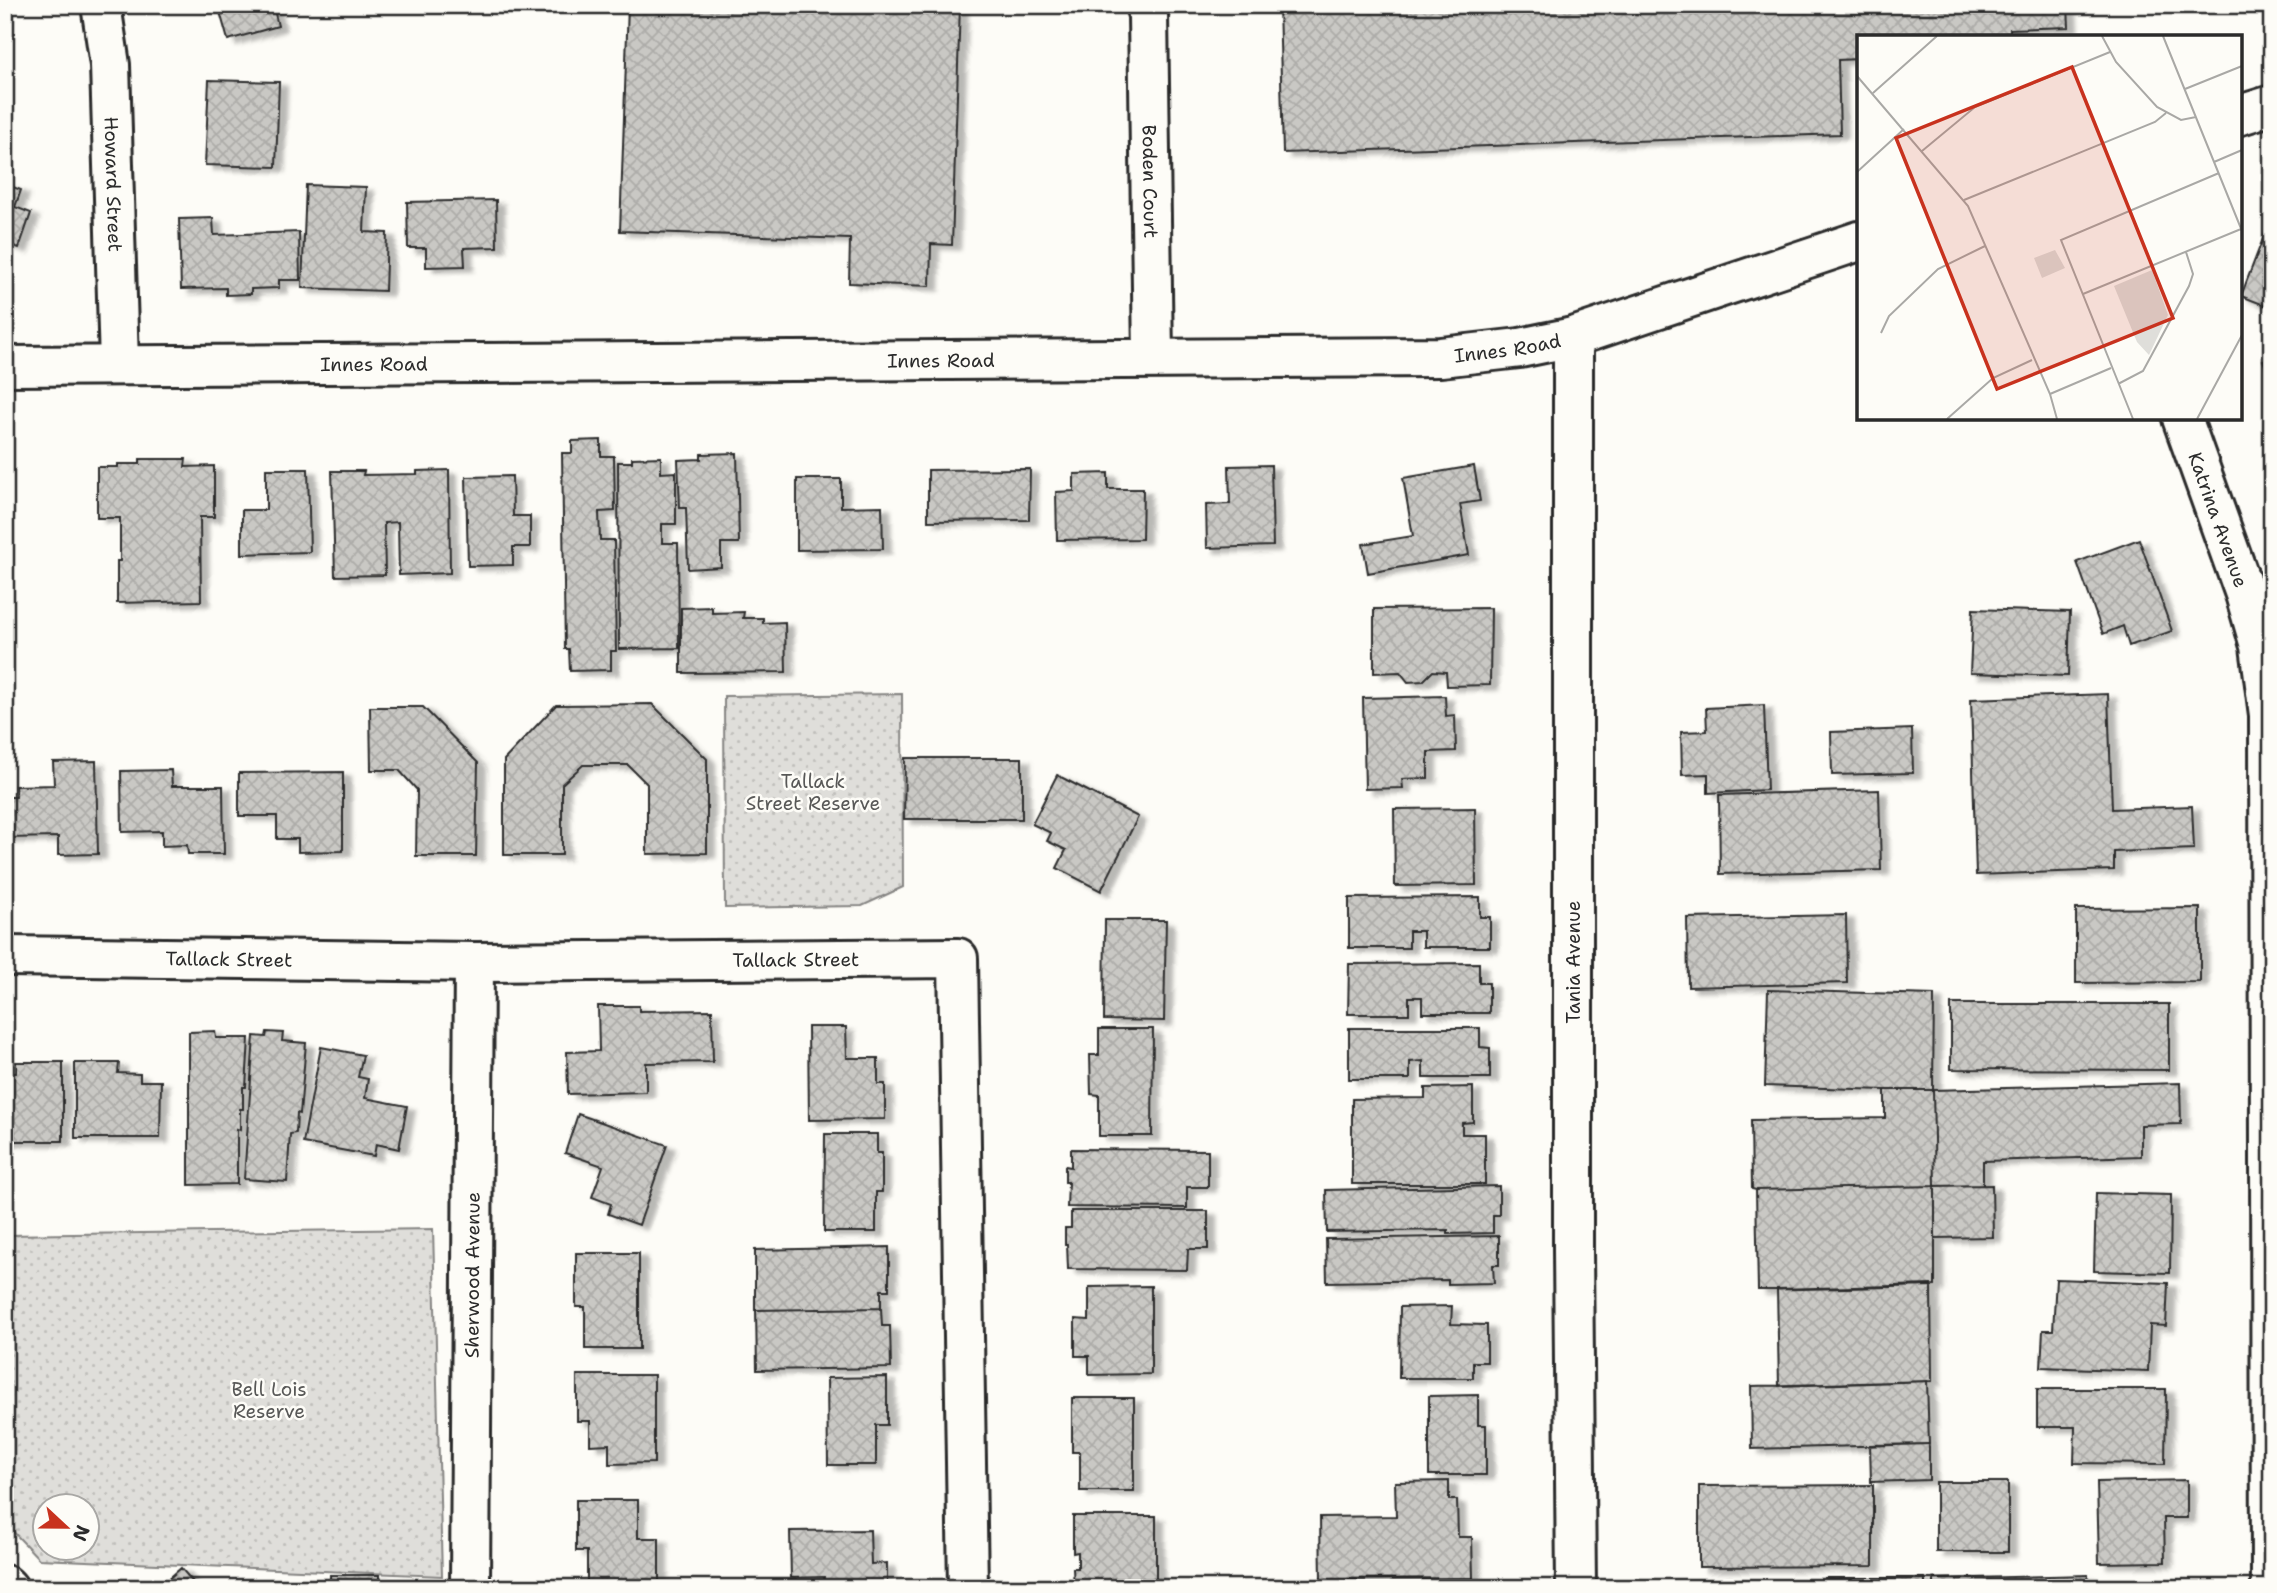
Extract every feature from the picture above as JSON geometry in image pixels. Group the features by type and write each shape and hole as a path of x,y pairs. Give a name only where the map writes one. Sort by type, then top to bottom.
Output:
{"street":[{"name":"Howard Street","path":"101,5 110,65 119,364"},
{"name":"Boden Court","path":"1145,5 1148,29 1153,357"},
{"path":"2242,114 2272,105"},
{"name":"Innes Road","path":"5,366 1441,357 1520,348 1573,337 1857,242"},
{"name":"Tania Avenue","path":"1573,337 1573,1263 1576,1588"},
{"name":"Katrina Avenue","path":"2183,420 2245,594 2260,646 2269,715 2271,1588"},
{"name":"Tallack Street","path":"5,957 474,962 958,958 968,1588"},
{"name":"Sherwood Avenue","path":"470,1588 474,962"}],"green space":[{"name":"Tallack Street Reserve","path":"902,694 903,887 862,906 725,908 724,696"},
{"name":"Bell Lois Reserve","path":"433,1229 442,1576 102,1562 102,1492 32,1492 32,1552 5,1523 5,1235"}],"building":[{"path":"218,5 273,5 278,26 228,40"},
{"path":"628,5 960,5 952,245 931,244 930,286 849,283 850,239 620,231"},
{"path":"1279,5 2068,5 2069,27 2010,29 2010,35 1857,35 1857,59 1838,60 1840,134 1283,153"},
{"path":"209,80 279,82 276,167 205,165"},
{"path":"5,184 21,190 15,207 31,213 19,248 5,243"},
{"path":"306,185 366,187 364,232 387,233 385,291 302,288"},
{"path":"496,200 497,247 464,248 465,266 426,267 426,248 408,248 407,202"},
{"path":"2272,215 2272,308 2242,296"},
{"path":"213,218 214,235 299,232 300,280 279,280 279,288 251,289 251,294 226,295 226,288 181,289 179,219"},
{"path":"2272,357 2272,385 2263,360"},
{"path":"601,440 601,456 614,456 615,511 599,512 600,540 614,540 616,651 611,651 611,670 570,671 569,649 565,649 562,453 572,453 572,441"},
{"path":"737,453 739,543 721,543 721,567 688,569 686,508 680,508 678,460 701,459 701,454"},
{"path":"661,457 661,473 676,472 676,524 662,524 662,543 678,543 679,648 619,649 618,462 632,462 632,458"},
{"path":"140,459 186,459 185,467 214,466 214,517 200,517 201,601 117,603 120,518 97,518 97,467 140,464"},
{"path":"1271,465 1273,546 1207,548 1206,505 1230,504 1229,466"},
{"path":"1474,466 1480,501 1460,504 1469,555 1368,573 1363,544 1413,536 1403,478"},
{"path":"266,469 308,469 310,552 242,554 242,510 266,510"},
{"path":"1030,469 1029,520 928,521 928,470"},
{"path":"449,470 450,573 399,575 398,522 384,523 385,575 335,576 332,471 364,471 363,475 417,474 417,471"},
{"path":"1108,473 1108,489 1143,489 1142,539 1057,540 1056,492 1074,491 1074,474"},
{"path":"512,476 513,516 530,516 530,547 513,547 513,565 468,566 466,477"},
{"path":"797,479 841,479 841,507 882,506 883,549 797,550"},
{"path":"2139,539 2172,631 2129,646 2123,626 2103,634 2077,562"},
{"path":"712,607 712,613 744,612 743,618 763,618 763,623 785,622 786,672 681,673 681,608"},
{"path":"1491,608 1490,685 1447,686 1446,672 1433,671 1423,681 1408,682 1400,672 1374,673 1374,609"},
{"path":"1973,609 2070,612 2068,676 1970,673"},
{"path":"2108,694 2112,809 2192,806 2194,849 2114,852 2114,870 1976,875 1971,699"},
{"path":"1445,696 1446,716 1455,715 1456,751 1428,752 1428,778 1402,779 1403,788 1365,789 1363,698"},
{"path":"652,704 707,759 707,853 647,854 647,784 628,765 583,765 562,784 562,855 504,855 504,760 556,705"},
{"path":"1764,705 1767,790 1708,793 1708,774 1682,775 1681,732 1707,731 1706,708"},
{"path":"370,707 423,707 478,763 476,856 416,856 417,790 399,770 371,770"},
{"path":"1912,729 1913,773 1832,775 1831,732"},
{"path":"905,758 1022,758 1022,819 904,819"},
{"path":"96,761 98,854 58,855 58,837 5,838 5,797 16,797 15,786 54,785 53,762"},
{"path":"171,770 172,786 223,786 224,854 188,854 187,845 162,846 162,831 122,832 121,771"},
{"path":"343,772 343,851 298,852 298,839 277,839 277,816 239,816 239,773"},
{"path":"1057,775 1138,817 1101,891 1057,868 1066,850 1047,841 1051,833 1032,824"},
{"path":"1879,790 1881,870 1720,874 1719,795"},
{"path":"1475,808 1476,885 1395,886 1394,809"},
{"path":"1480,897 1480,917 1490,917 1490,947 1423,947 1423,931 1409,931 1409,948 1349,948 1349,898"},
{"path":"2200,908 2200,982 2076,983 2076,909"},
{"path":"1846,915 1847,983 1688,987 1687,918"},
{"path":"1105,920 1166,920 1164,1021 1104,1020"},
{"path":"1479,963 1479,983 1489,983 1489,1013 1422,1013 1422,997 1409,997 1409,1014 1348,1014 1349,964"},
{"path":"1768,990 1934,995 1933,1090 1765,1086"},
{"path":"1951,1004 2169,1004 2169,1070 1951,1069"},
{"path":"598,1006 639,1006 639,1011 712,1010 713,1062 646,1063 646,1092 568,1094 567,1052 599,1051"},
{"path":"808,1027 846,1027 847,1058 878,1058 878,1084 885,1084 885,1119 809,1120"},
{"path":"1349,1028 1480,1028 1480,1047 1490,1048 1490,1078 1423,1078 1423,1061 1410,1062 1410,1079 1349,1079"},
{"path":"1099,1029 1153,1029 1152,1136 1099,1136 1099,1095 1091,1094 1090,1055 1099,1055"},
{"path":"215,1031 216,1038 249,1038 246,1087 243,1087 240,1130 237,1129 237,1184 189,1185 189,1032"},
{"path":"267,1032 283,1033 282,1041 306,1043 300,1114 297,1113 296,1133 290,1134 287,1182 244,1179 254,1036 266,1037"},
{"path":"321,1047 363,1055 358,1077 368,1079 365,1098 407,1106 399,1149 376,1144 374,1156 303,1143"},
{"path":"16,1062 63,1062 63,1141 5,1141 5,1073 16,1073"},
{"path":"75,1063 119,1063 118,1073 140,1074 140,1081 161,1081 160,1138 75,1138"},
{"path":"2180,1083 2181,1124 2141,1125 2141,1156 1983,1161 1983,1185 1935,1186 1933,1090"},
{"path":"1473,1087 1473,1122 1462,1123 1462,1134 1485,1134 1485,1184 1352,1184 1352,1099 1425,1098 1425,1088"},
{"path":"1885,1090 1933,1090 1935,1186 1752,1189 1751,1120 1885,1118"},
{"path":"578,1114 667,1145 639,1225 608,1214 611,1204 592,1197 603,1166 565,1153"},
{"path":"825,1134 877,1134 877,1153 882,1153 882,1192 876,1192 876,1232 824,1232"},
{"path":"1071,1149 1208,1150 1208,1187 1187,1187 1187,1208 1067,1207 1068,1182 1065,1182 1065,1166 1071,1167"},
{"path":"1992,1185 1993,1237 1935,1238 1935,1186"},
{"path":"1499,1186 1499,1215 1493,1215 1493,1233 1448,1234 1448,1230 1327,1232 1326,1190"},
{"path":"1935,1186 1935,1286 1758,1290 1756,1190"},
{"path":"2096,1193 2171,1195 2170,1273 2094,1271"},
{"path":"1071,1211 1208,1211 1208,1249 1188,1249 1187,1270 1068,1269 1065,1228 1071,1228"},
{"path":"1499,1236 1499,1265 1493,1265 1494,1283 1448,1284 1448,1280 1327,1282 1326,1239"},
{"path":"889,1247 889,1290 881,1290 881,1308 755,1310 755,1250"},
{"path":"576,1253 639,1253 639,1349 585,1349 585,1307 576,1307"},
{"path":"2056,1279 2168,1283 2166,1326 2150,1325 2148,1371 2041,1367 2043,1330 2053,1330"},
{"path":"1931,1285 1932,1381 1779,1386 1777,1289"},
{"path":"1151,1286 1151,1374 1089,1375 1089,1356 1075,1356 1075,1319 1089,1320 1089,1287"},
{"path":"1452,1306 1451,1324 1487,1325 1487,1362 1473,1362 1473,1378 1399,1378 1400,1307"},
{"path":"881,1308 882,1326 890,1326 891,1368 757,1370 756,1310"},
{"path":"577,1375 654,1375 654,1463 609,1464 609,1444 590,1445 590,1421 577,1421"},
{"path":"887,1377 887,1425 876,1425 876,1465 828,1465 827,1378"},
{"path":"1927,1381 1929,1444 1752,1449 1751,1386"},
{"path":"2037,1389 2166,1389 2165,1464 2074,1463 2075,1427 2037,1427"},
{"path":"1478,1395 1478,1425 1486,1425 1486,1475 1429,1475 1429,1396"},
{"path":"1072,1398 1134,1398 1134,1491 1080,1491 1080,1452 1072,1452"},
{"path":"1929,1444 1929,1480 1871,1482 1870,1445"},
{"path":"2187,1480 2187,1518 2164,1518 2165,1562 2099,1563 2097,1482"},
{"path":"1449,1481 1449,1500 1457,1500 1458,1537 1472,1537 1473,1578 1321,1580 1320,1517 1396,1516 1395,1482"},
{"path":"1936,1482 2008,1482 2008,1552 1936,1552"},
{"path":"1873,1485 1873,1566 1699,1567 1699,1486"},
{"path":"576,1500 638,1500 638,1538 659,1538 659,1588 587,1588 587,1551 576,1551"},
{"path":"1073,1516 1156,1516 1156,1588 1074,1588 1073,1568 1078,1568 1078,1552 1073,1553"},
{"path":"870,1530 871,1564 887,1563 887,1588 824,1588 824,1577 791,1578 790,1531"},
{"path":"181,1568 198,1588 158,1588"},
{"path":"330,1575 380,1575 380,1588 330,1588"},
{"path":"2088,1575 2089,1588 1934,1588 1934,1579"},
{"path":"1825,1578 1925,1578 1925,1588 1825,1588"}]}
